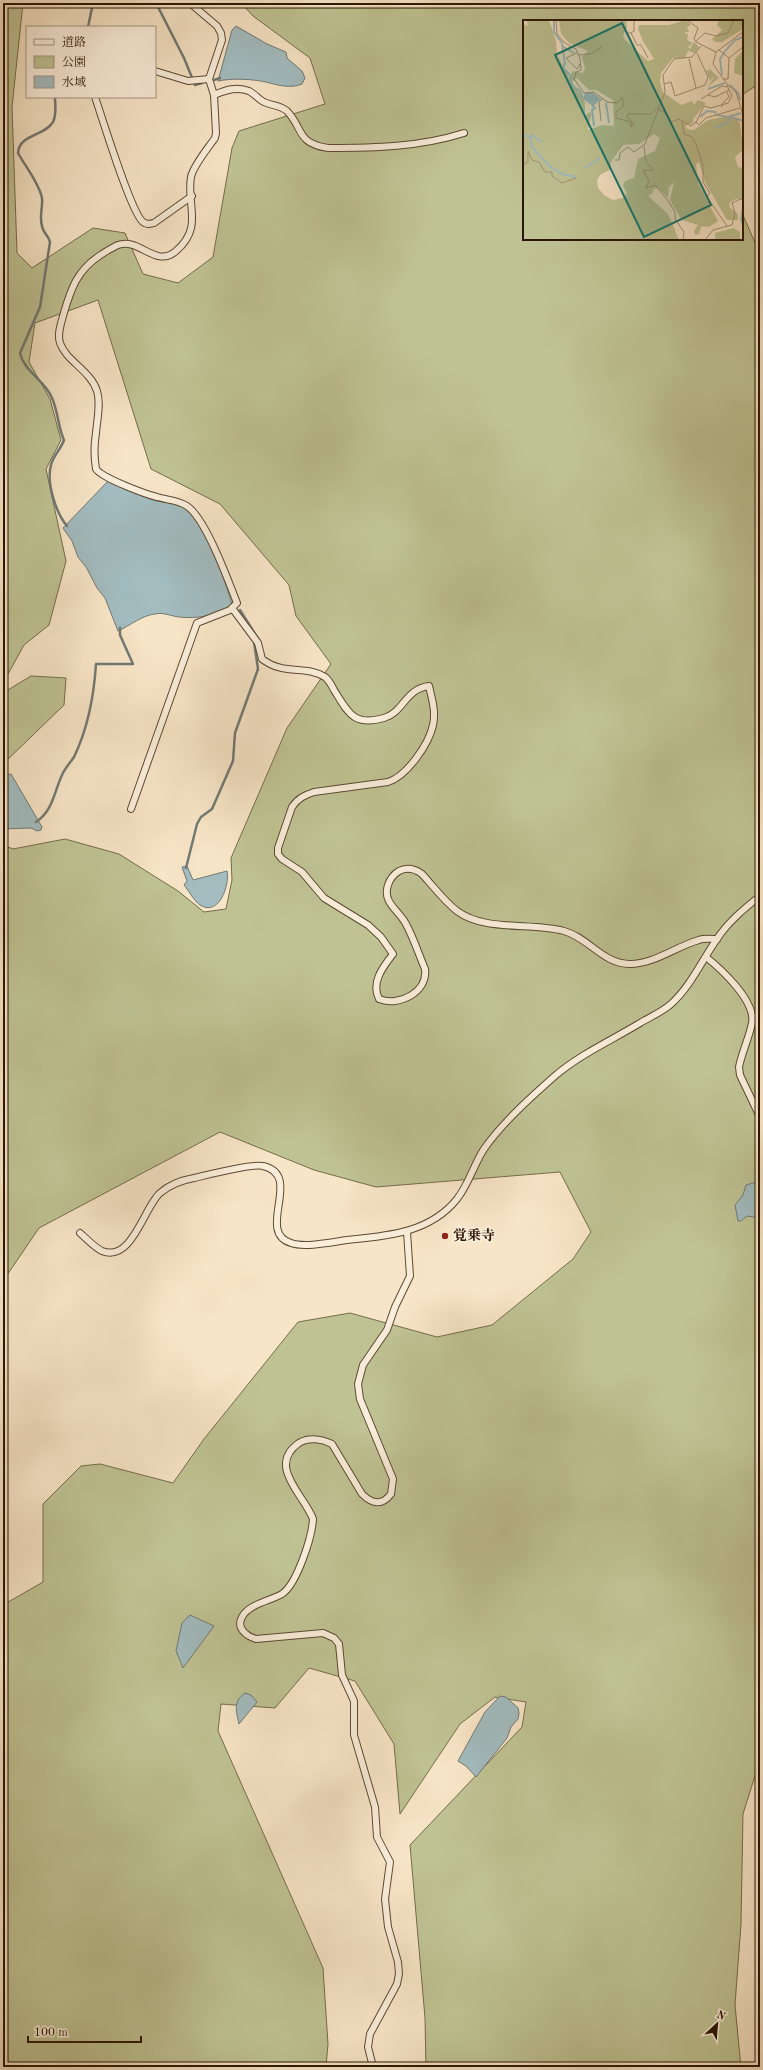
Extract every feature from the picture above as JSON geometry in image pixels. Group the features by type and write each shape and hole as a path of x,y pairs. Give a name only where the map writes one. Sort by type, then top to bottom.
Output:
{"street":[{"path":"132,809 197,623 232,608 237,603 230,584 203,528 196,515 190,508 180,502 145,493 103,475 96,469 95,435 98,403 97,391 86,374 63,349 59,338 68,299 82,270 91,261 118,245 127,243 161,258 167,258 180,247 191,230 194,216 191,176 215,138 216,133 214,94 209,79 222,40 218,26 190,3"},
{"path":"156,71 193,80 209,79"},
{"path":"214,94 234,88 250,91 264,102 281,107 288,112 305,139 323,148 388,148 464,133"},
{"path":"95,98 129,196 137,215 143,222 148,225 154,223 192,196"},
{"path":"232,608 258,643 262,659 284,670 317,673 327,678 351,716 358,719 371,720 394,714 407,697 415,690 429,686 434,710 433,725 423,749 402,774 396,780 388,782 305,794 296,800 292,806 278,848 278,854 282,859 302,872 324,898 368,925 381,937 393,954 376,982 376,991 380,999 387,1002 395,1002 411,995 424,984 426,977 425,970 406,923 389,902 386,894 389,881 393,875 406,868 416,870 422,874 458,911 473,919 488,923 564,931 576,936 606,958 618,963 632,964 650,959 700,939 717,939"},
{"path":"80,1234 104,1252 122,1250 134,1234 154,1200 161,1192 190,1178 259,1165 274,1171 279,1178 281,1194 276,1224 277,1232 287,1242 300,1244 336,1242 407,1232 432,1221 444,1213 458,1198 483,1151 496,1134 557,1074 584,1056 671,1004 684,990 717,939 745,909 760,896"},
{"path":"706,957 720,970 749,1005 752,1021 739,1067 740,1074 760,1117"},
{"path":"373,2067 368,2047 370,2034 397,1984 398,1974 398,1962 388,1927 385,1899 390,1862 377,1837 375,1807 354,1735 354,1701 342,1675 339,1644 334,1638 323,1633 256,1639 247,1636 240,1624 242,1617 248,1610 286,1590 297,1576 313,1519 286,1473 286,1463 294,1447 301,1442 310,1439 325,1441 332,1444 362,1494 369,1501 376,1503 382,1502 391,1494 393,1479 360,1399 358,1384 363,1365 387,1330 395,1307 410,1276 407,1232"},
{"path":"760,1984 760,2007"}],"green space":[{"path":"3,3 23,3 12,107 17,253 32,268 93,228 125,233 143,274 178,283 213,257 232,148 239,131 325,104 310,58 253,16 241,3 760,3 760,83 743,94 743,20 523,20 523,240 743,240 743,215 760,254 760,1760 743,1814 741,1924 735,2005 741,2067 426,2067 425,2018 410,1845 522,1727 526,1702 495,1697 460,1724 400,1814 394,1744 355,1681 309,1668 275,1708 221,1704 218,1731 323,1968 328,2044 326,2067 3,2067 3,1605 43,1582 43,1504 81,1466 100,1464 173,1483 204,1439 298,1322 350,1313 437,1337 492,1325 573,1259 591,1232 560,1172 376,1187 314,1170 220,1132 39,1228 3,1281 3,845 13,849 65,839 119,854 178,891 204,912 226,909 232,880 231,858 287,728 331,664 296,616 289,585 220,504 151,469 98,300 35,323 29,362 50,399 61,440 46,469 66,561 49,625 24,645 3,683"},
{"path":"31,676 66,678 64,705 3,764 3,693"}],"water":[{"path":"236,26 267,44 286,52 287,58 302,71 305,78 302,84 289,86 248,80 230,79 218,81 232,30"},
{"path":"109,480 151,499 183,506 193,515 214,552 232,604 214,614 193,618 161,613 150,615 141,618 118,631 105,598 78,557 72,541 63,528"},
{"path":"11,774 42,827 41,830 37,831 31,828 3,829 3,776"},
{"path":"187,866 193,880 227,871 227,884 225,891 222,898 213,907 207,908 200,905 184,885 187,881 182,867"},
{"path":"760,1181 759,1218 747,1216 741,1221 738,1221 735,1205 743,1195 746,1185"},
{"path":"190,1615 214,1626 183,1668 176,1651 182,1623"},
{"path":"245,1693 251,1695 257,1702 239,1724 236,1707 239,1699"},
{"path":"500,1696 506,1697 518,1708 518,1719 511,1727 507,1738 476,1777 466,1766 458,1761 485,1712"}],"waterway":[{"path":"88,26 93,3"},
{"path":"156,3 184,58 195,85 202,83"},
{"path":"214,80 220,78"},
{"path":"55,98 55,113 53,122 49,127 23,142 19,147 18,153 40,192 42,198 41,223 50,242 40,307 20,353 26,366 49,392 56,408 60,430 64,440 52,462 50,480 56,506 59,514 67,526"},
{"path":"240,610 259,640"},
{"path":"36,822 42,818 50,807 63,772 74,757 79,746 90,711 96,664 133,664 120,635 120,628"},
{"path":"186,868 197,824 201,817 212,809 233,761 235,733 258,669 254,642"}],"place":[{"name":"覚乗寺","path":"445,1236"}]}
